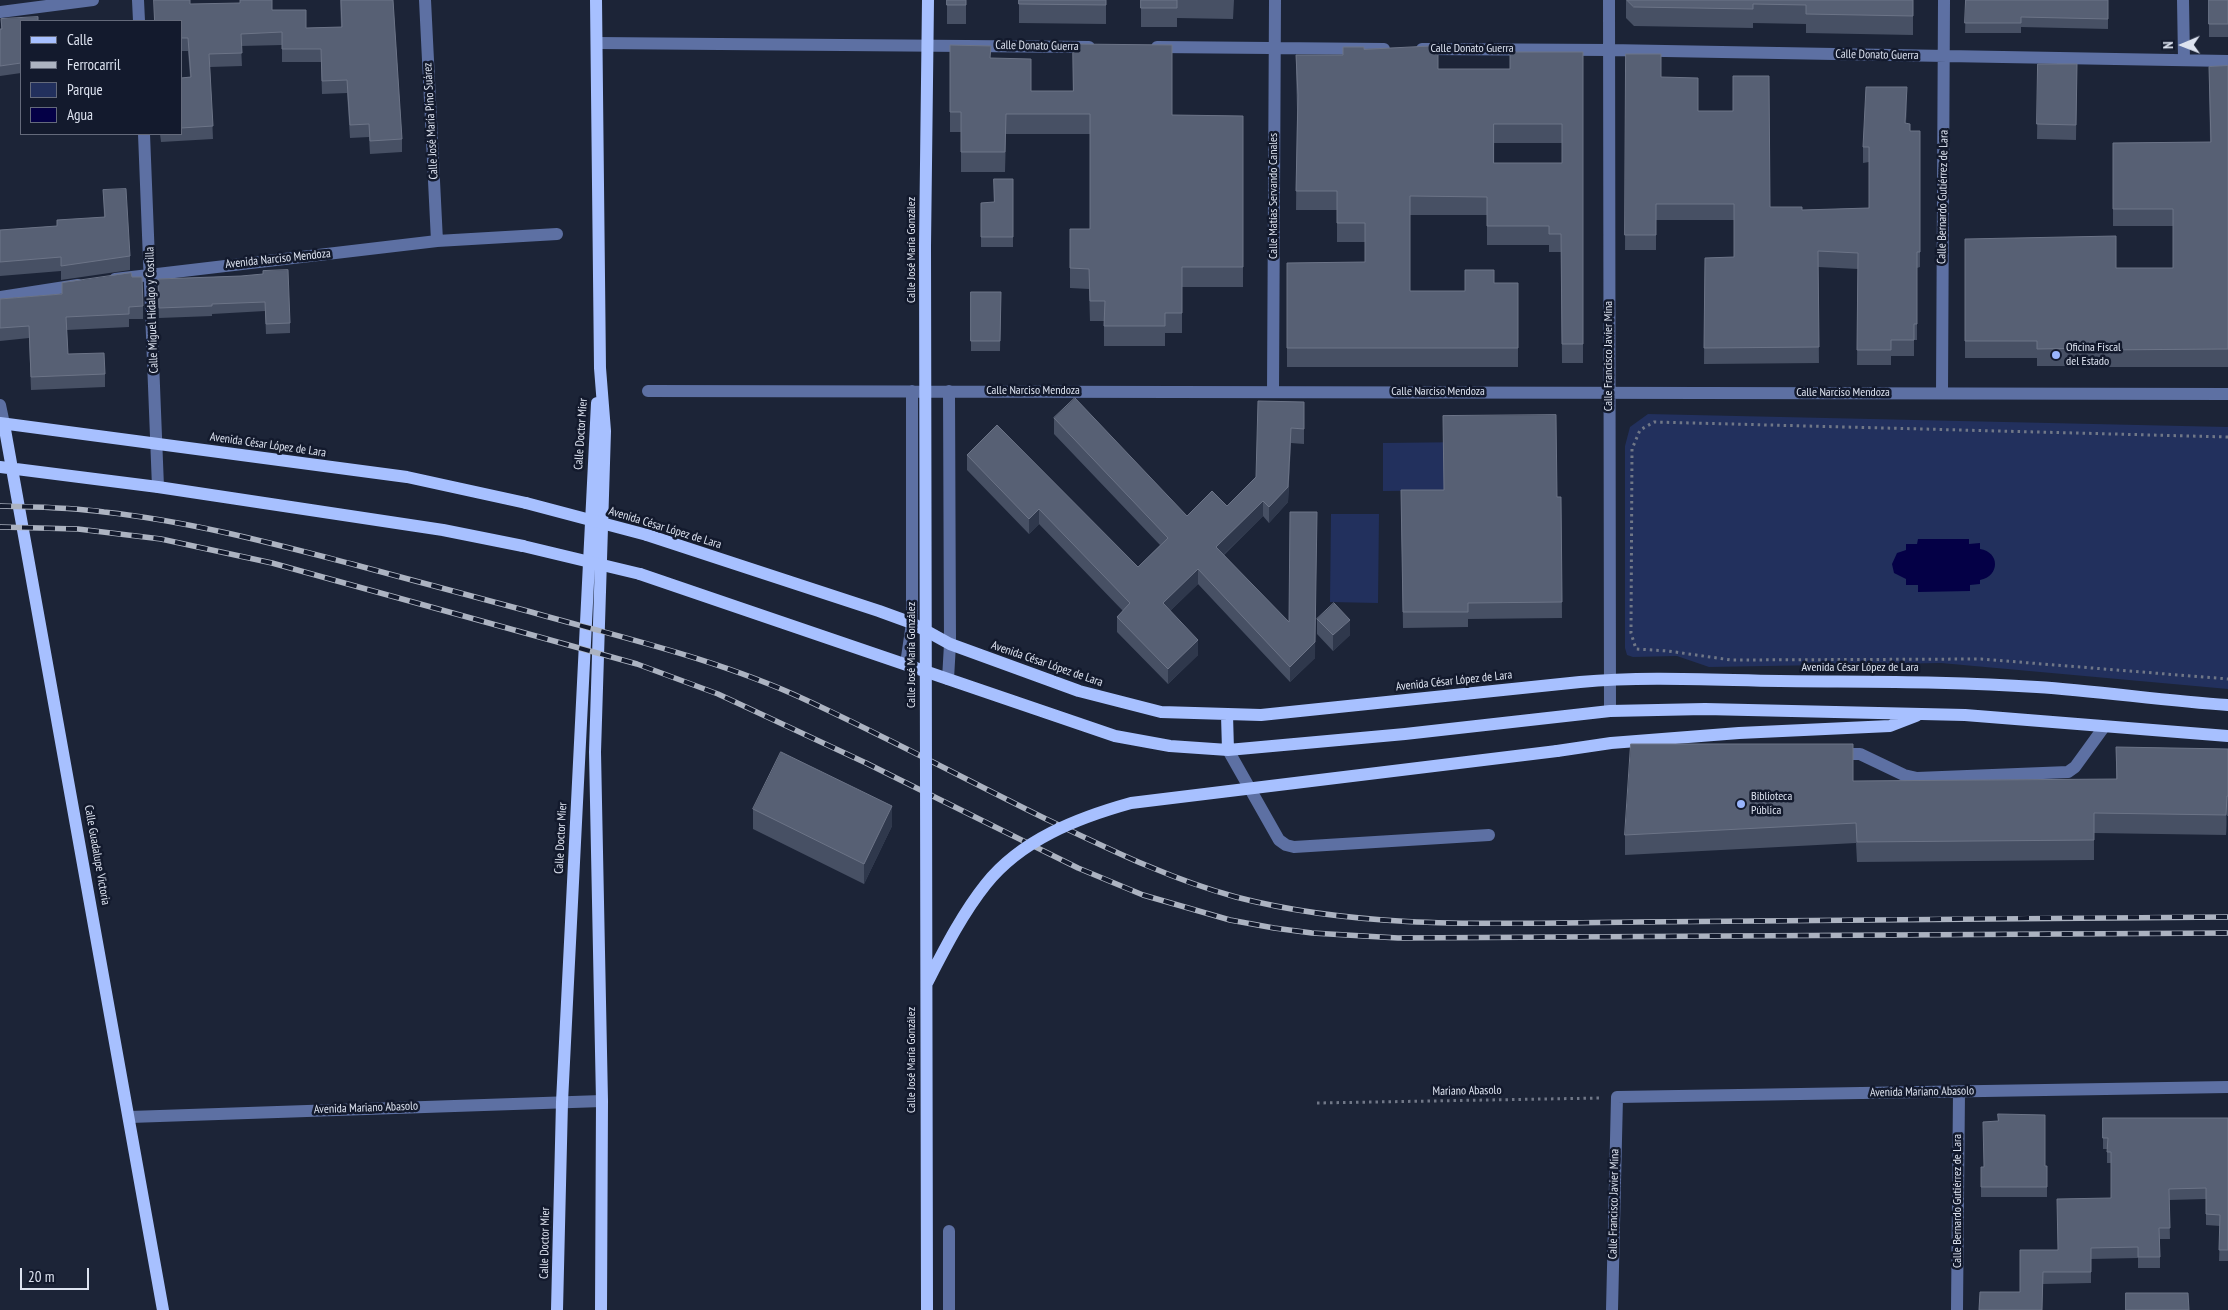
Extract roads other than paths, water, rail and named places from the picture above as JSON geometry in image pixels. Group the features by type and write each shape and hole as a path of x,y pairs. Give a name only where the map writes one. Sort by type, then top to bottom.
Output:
{"main road":[{"name":"Calle Doctor Mier","path":"596,0 600,368 605,431 595,752 602,1101 601,1310"},
{"name":"Calle José María González","path":"927,1310 925,246 928,0"},
{"name":"Calle Doctor Mier","path":"558,1310 562,1102 594,432 600,368"},
{"name":"Avenida César López de Lara","path":"2,424 407,477 526,503 647,535 912,623 950,644 1079,691 1162,712 1261,715 1611,679 1694,678 1778,681 1933,682 2037,687 2228,705"},
{"name":"Calle Guadalupe Victoria","path":"2,424 14,470 163,1310"},
{"path":"0,467 158,487 443,530 523,546 640,574 1115,736 1170,746 1228,750 1405,734 1610,711 1705,709 2018,718 2104,727 2228,736"},
{"path":"926,985 949,941 986,884 1028,846 1092,814 1130,803 1611,743 1791,730 1890,726 1924,714"},
{"path":"1227,715 1228,750"}],"street":[{"path":"0,12 93,0"},
{"path":"138,0 139,20"},
{"name":"Calle José María Pino Suárez","path":"425,0 436,241"},
{"name":"Calle Matías Servando Canales","path":"1273,392 1276,0"},
{"name":"Calle Francisco Javier Mina","path":"1609,0 1610,711"},
{"name":"Calle Bernardo Gutiérrez de Lara","path":"1942,393 1944,0"},
{"path":"2183,0 2184,59"},
{"name":"Calle Donato Guerra","path":"597,43 1107,47"},
{"path":"1146,47 1393,49"},
{"name":"Calle Donato Guerra","path":"1413,49 1610,50 2228,61"},
{"name":"Calle Miguel Hidalgo y Costilla","path":"144,135 158,487"},
{"name":"Avenida Narciso Mendoza","path":"0,297 151,274 436,241 558,234"},
{"name":"Calle Narciso Mendoza","path":"648,390 2228,394"},
{"path":"906,664 912,623 912,391"},
{"path":"948,679 950,644 949,391"},
{"name":"Calle Guadalupe Victoria","path":"0,405 2,424"},
{"path":"1821,754 1860,754 1904,775 1917,778 2068,772 2075,767 2104,727"},
{"path":"1692,737 1708,746"},
{"path":"1228,750 1280,840 1286,845 1294,847 1489,835"},
{"name":"Avenida Mariano Abasolo","path":"1617,1098 2228,1087"},
{"name":"Calle Bernardo Gutiérrez de Lara","path":"1957,1310 1959,1092"},
{"name":"Calle Francisco Javier Mina","path":"1612,1310 1617,1098"},
{"name":"Avenida Mariano Abasolo","path":"130,1117 602,1101"},
{"path":"949,1231 949,1310"}],"water":[{"path":"1918,539 1969,539 1969,544 1980,543 1980,549 1987,551 1994,559 1994,569 1987,578 1980,580 1980,584 1970,585 1970,591 1918,592 1918,585 1906,585 1906,579 1894,573 1892,564 1897,553 1906,550 1906,544 1917,544"}],"railway":[{"path":"0,506 91,510 167,521 229,534 352,564 701,660 772,685 806,700 1044,818 1138,862 1211,890 1285,908 1385,920 1436,923 2228,917"},
{"path":"0,527 78,529 161,539 272,563 637,664 718,694 866,763 1078,868 1143,895 1230,920 1312,933 1398,938 2228,933"}],"place":[{"name":"Oficina Fiscal del Estado","path":"2056,355"},
{"name":"Biblioteca Pública","path":"1741,804"}]}
